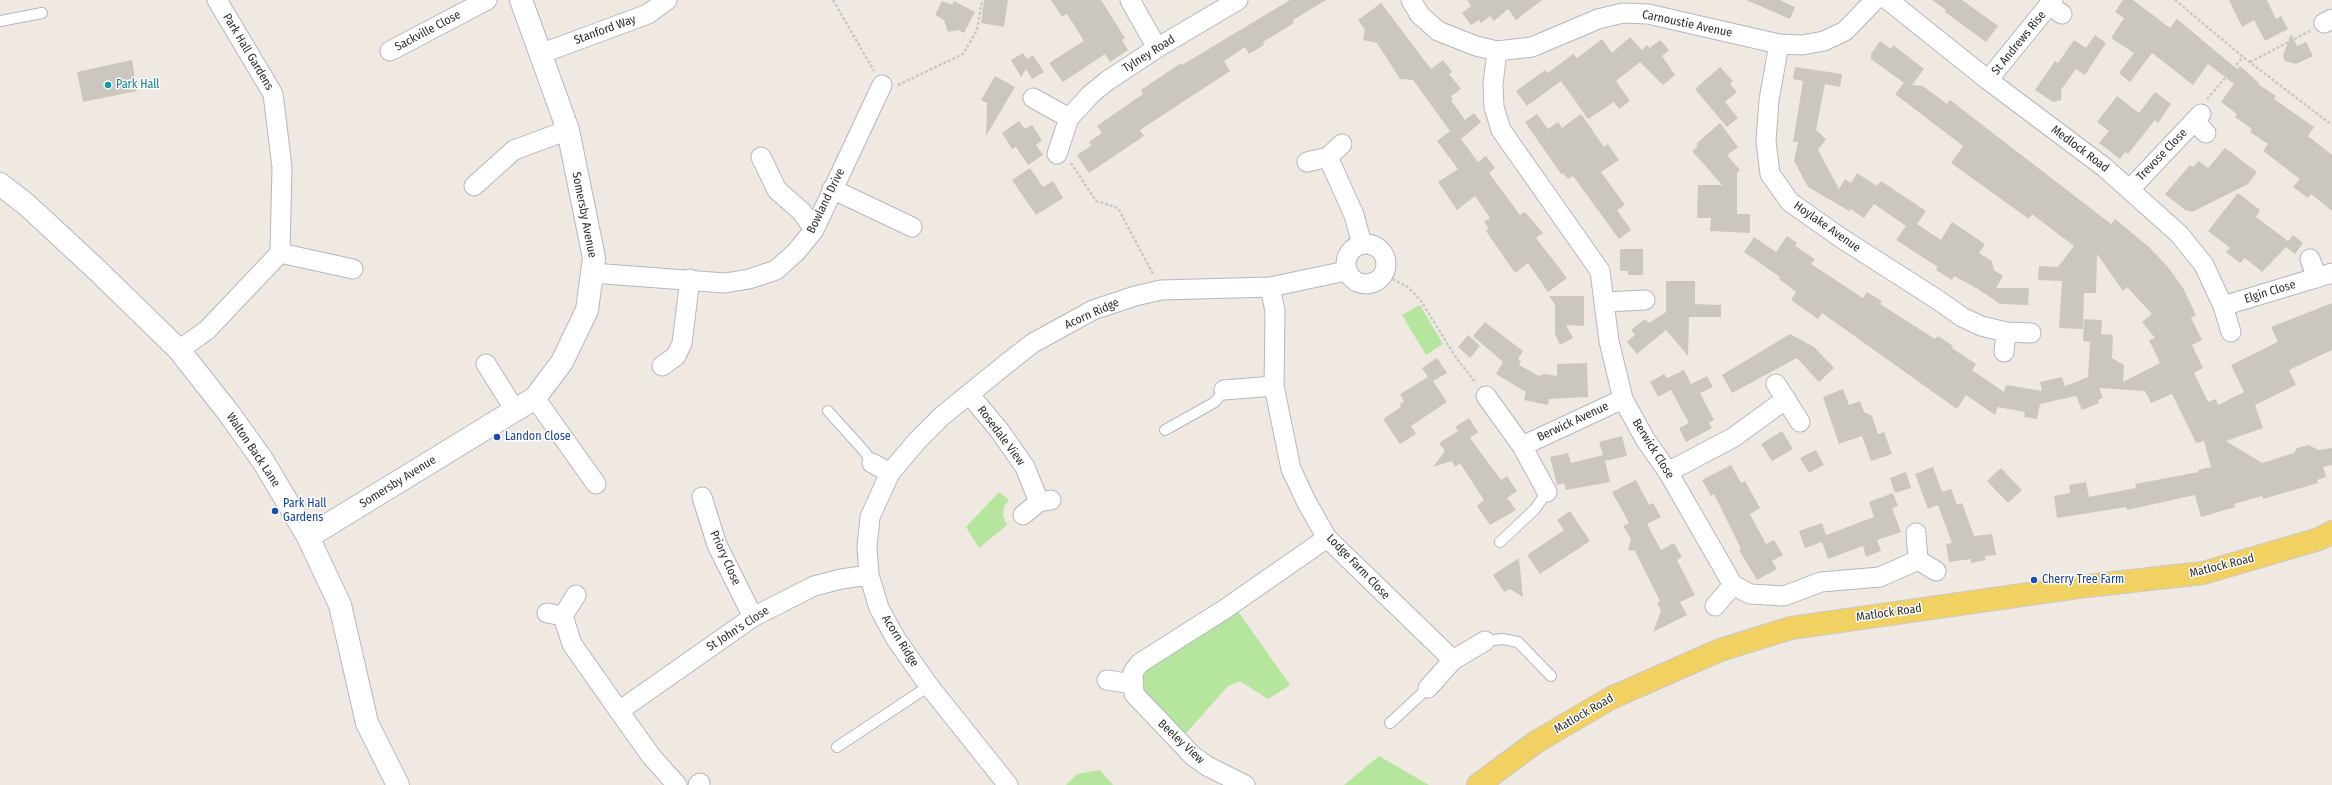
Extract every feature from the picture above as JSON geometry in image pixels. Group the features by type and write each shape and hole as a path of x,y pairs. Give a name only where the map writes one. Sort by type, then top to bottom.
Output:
{"main road":[{"name":"Matlock Road","path":"1478,785 1536,742 1612,698 1720,650 1791,628 2078,587 2204,573 2319,539 2332,532"}],"street":[{"name":"Park Hall Gardens","path":"217,0 273,94 282,167 280,253"},
{"name":"Sackville Close","path":"390,51 487,0"},
{"name":"Somersby Avenue","path":"308,537 535,398 562,362 587,310 594,258 568,130 521,0"},
{"name":"Stanford Way","path":"540,54 648,14 668,0"},
{"path":"1130,0 1157,48"},
{"name":"Tylney Road","path":"1057,154 1069,118 1107,81 1157,48 1238,0"},
{"name":"Carnoustie Avenue","path":"1411,0 1420,15 1438,31 1476,46 1497,51 1532,47 1598,19 1623,13 1663,17 1779,44 1802,45 1824,41 1845,31 1876,0"},
{"name":"Medlock Road","path":"1888,0 1988,80 2130,189 2192,249 2204,265 2223,306 2231,332"},
{"name":"St Andrews Rise","path":"1988,80 2055,6"},
{"name":"Hoylake Avenue","path":"1779,44 1769,100 1766,141 1770,174 1790,202 1841,238 1962,317 1981,326 2006,332 2031,333"},
{"name":"Berwick Close","path":"1497,51 1493,84 1494,107 1502,130 1600,271 1609,341 1623,399 1645,439 1668,472 1732,585"},
{"name":"Bowland Drive","path":"592,273 690,279 725,283 749,279 776,270 796,252 814,230 882,85"},
{"path":"1033,98 1069,118"},
{"name":"Trevose Close","path":"2130,189 2201,123"},
{"path":"474,186 514,150 568,130"},
{"path":"1307,162 1328,157 1342,144"},
{"path":"761,157 777,190 802,212 814,230"},
{"path":"1328,157 1354,215 1362,244"},
{"name":"Walton Back Lane","path":"0,184 27,205 98,271 179,350 228,412 263,461 308,537 340,606 367,723 398,785"},
{"path":"832,189 912,227"},
{"path":"1362,244 1372,245 1380,250 1385,258 1386,268 1384,274 1377,281 1368,284 1359,284 1351,279 1346,271 1345,262 1348,254 1354,248 1362,244"},
{"path":"179,350 207,330 280,253 353,269"},
{"name":"Elgin Close","path":"2223,306 2324,276 2310,260"},
{"name":"Acorn Ridge","path":"1008,785 930,686 896,639 879,608 869,575 867,547 870,517 890,473 917,441 969,394 1033,343 1056,329 1094,310 1135,296 1161,290 1270,287 1346,271"},
{"path":"662,366 676,356 682,343 690,279"},
{"name":"Lodge Farm Close","path":"1270,287 1275,311 1274,386 1291,469 1307,504 1327,538 1453,660"},
{"path":"1605,302 1645,300"},
{"path":"2004,352 2006,332"},
{"path":"486,364 515,410"},
{"path":"1224,390 1274,386"},
{"path":"1668,472 1734,437 1781,392 1800,422"},
{"name":"Rosedale View","path":"969,394 999,430 1025,467 1045,501 1023,515"},
{"name":"Berwick Avenue","path":"1486,396 1522,446 1547,492"},
{"path":"535,398 596,484"},
{"name":"Berwick Avenue","path":"1522,446 1623,399"},
{"path":"872,463 890,473"},
{"name":"Priory Close","path":"702,497 717,545 753,617"},
{"path":"1916,533 1918,560"},
{"path":"1107,680 1132,684 1133,672 1140,663 1220,603 1327,538"},
{"path":"1715,606 1732,585 1750,594 1784,596 1821,582 1880,577 1918,560"},
{"path":"1918,560 1936,571"},
{"name":"St John's Close","path":"619,711 753,617 814,586 842,579 869,575"},
{"path":"576,595 555,614 572,644 651,756 677,785"},
{"path":"1428,688 1453,660 1485,641"},
{"name":"Beeley View","path":"1132,684 1134,694 1144,706 1193,756 1207,766 1245,785"}],"lane":[{"path":"0,22 42,13"},
{"path":"1165,430 1215,402 1224,390"},
{"path":"828,411 865,452 872,463"},
{"path":"1500,542 1535,509 1547,492"},
{"path":"1485,641 1503,639 1518,642 1551,676"},
{"path":"837,747 930,686"},
{"path":"1390,723 1428,688"}],"path":[{"path":"833,0 882,85 894,87 963,54 977,30 982,0"},
{"path":"2175,0 2243,57 2332,125"},
{"path":"2250,62 2328,21"},
{"path":"2201,123 2208,98 2243,57"},
{"path":"1057,154 1072,163 1096,201 1118,208 1161,290"},
{"path":"1384,274 1409,288 1421,301 1457,359 1486,396"}],"green space":[{"path":"1420,305 1443,344 1426,355 1402,315"},
{"path":"999,492 1009,500 1004,507 1003,516 1007,525 979,548 966,527"},
{"path":"1235,607 1290,685 1268,699 1240,681 1228,686 1181,739 1158,713 1137,682 1147,665"},
{"path":"1379,756 1429,785 1344,785"},
{"path":"1100,770 1113,785 1066,785 1077,774"}],"building":[{"path":"984,0 1008,0 1004,27 981,23"},
{"path":"1051,0 1101,0 1125,38 1122,40 1128,50 1110,62 1105,54 1063,82 1049,63 1084,41 1067,14 1062,17"},
{"path":"1290,0 1326,0 1293,20 1294,23 1263,42 1264,45 1249,54 1245,47 1224,61 1230,71 1140,130 1144,136 1089,173 1077,155 1091,146 1089,142 1102,133 1097,126 1143,94 1141,90 1181,63 1182,65"},
{"path":"1467,0 1542,0 1516,20 1508,9 1494,21 1490,16 1481,23 1479,20 1471,25 1462,13 1471,6"},
{"path":"1746,0 1780,0 1795,7 1790,19"},
{"path":"1932,0 1962,0 1998,26 1986,42 1945,12 1946,10"},
{"path":"2123,0 2133,0 2170,28 2177,19 2237,69 2240,66 2259,83 2258,84 2276,96 2274,99 2314,127 2308,136 2332,155 2332,211 2311,194 2308,198 2293,187 2300,179 2263,151 2268,144 2250,132 2252,129 2235,117 2237,114 2221,102 2234,84 2208,64 2193,85 2152,53 2130,82 2119,73 2134,53 2111,38 2124,18 2115,12"},
{"path":"2229,0 2267,0 2276,19 2281,16 2288,29 2265,41 2254,20 2242,27"},
{"path":"942,1 952,5 954,1 975,12 964,33 958,30 948,32 944,20 935,15"},
{"path":"1381,3 1431,69 1443,60 1452,72 1449,74 1461,89 1451,96 1453,99 1451,100 1465,120 1474,113 1481,122 1461,139 1478,162 1486,156 1495,168 1489,173 1520,215 1525,212 1543,233 1536,238 1567,278 1548,292 1528,263 1515,273 1486,231 1489,229 1484,222 1490,218 1475,196 1457,210 1438,182 1458,169 1437,141 1450,131 1413,80 1400,79 1377,43 1363,40 1365,30 1358,20"},
{"path":"2291,34 2297,46 2306,42 2313,56 2296,64 2285,61 2283,56"},
{"path":"2095,35 2106,43 2085,75 2076,69 2061,90 2061,100 2053,102 2035,90 2055,61 2058,63 2074,40 2086,48"},
{"path":"1630,37 1642,50 1647,45 1650,48 1660,40 1669,50 1662,56 1675,75 1663,85 1640,62 1616,81 1630,101 1619,109 1614,102 1588,119 1561,81 1527,106 1516,91 1545,70 1548,73 1573,54 1577,58 1602,39 1612,53"},
{"path":"1880,41 1891,49 1893,45 1924,69 1912,85 1923,86 1947,104 1950,100 2111,224 2115,219 2149,247 2168,267 2183,288 2196,315 2191,318 2202,340 2192,345 2203,368 2194,373 2208,402 2216,399 2218,405 2244,392 2231,365 2278,342 2271,327 2332,303 2332,350 2289,370 2296,385 2255,405 2263,428 2226,441 2262,463 2294,453 2297,448 2308,445 2319,450 2332,448 2332,465 2323,467 2326,477 2317,480 2318,483 2263,499 2262,496 2234,504 2235,507 2201,517 2195,495 2127,510 2126,507 2057,518 2054,496 2070,493 2069,485 2086,482 2089,497 2136,488 2135,484 2199,472 2198,470 2211,467 2204,441 2196,443 2172,394 2151,403 2145,391 2099,388 2103,398 2098,400 2099,403 2082,410 2076,396 2040,404 2037,419 2024,417 2025,412 1998,407 1995,415 1966,395 1957,409 1822,313 1818,319 1791,300 1796,292 1779,279 1780,277 1744,252 1754,237 1776,252 1787,236 1797,243 1795,246 1815,259 1811,264 1863,298 1867,292 1882,301 1880,304 1935,339 1938,336 1953,346 1952,348 1976,364 1972,370 2004,392 2006,385 2042,391 2040,382 2062,377 2065,386 2088,377 2090,342 2083,341 2084,319 2102,320 2101,334 2113,335 2112,358 2124,365 2123,382 2160,363 2149,340 2155,338 2142,322 2152,314 2127,287 2123,291 2097,254 2096,293 2084,293 2083,329 2059,328 2062,281 2038,280 2039,266 2058,267 2074,246 2032,214 2029,219 1951,163 1963,146 1895,94 1904,83 1871,59 1871,54"},
{"path":"1023,53 1027,59 1033,55 1044,72 1032,79 1026,69 1021,77 1011,60"},
{"name":"Park Hall","path":"132,60 137,91 83,102 77,72"},
{"path":"1720,67 1733,81 1730,84 1737,92 1725,102 1738,118 1727,127 1695,89"},
{"path":"1795,67 1842,74 1840,87 1825,84 1816,130 1826,139 1818,150 1839,189 1845,179 1851,183 1857,173 1877,186 1881,181 1926,211 1917,224 1941,240 1952,222 1985,244 1979,253 1992,261 1994,270 2003,276 1996,288 2029,288 2028,305 2000,304 1978,289 1954,276 1952,280 1936,270 1938,267 1896,240 1906,226 1874,204 1864,218 1849,208 1851,212 1808,187 1794,161 1798,142 1793,142 1803,81 1793,79"},
{"path":"995,76 1015,87 986,136 987,103 981,100"},
{"path":"2155,92 2171,104 2158,123 2155,120 2128,154 2125,152 2120,159 2099,143 2109,131 2097,122 2117,96 2139,113"},
{"path":"1537,114 1548,129 1558,122 1562,128 1581,114 1604,147 1608,144 1619,160 1601,172 1625,205 1617,210 1631,230 1619,239 1573,176 1568,179 1563,173 1561,174 1525,122"},
{"path":"1019,121 1025,129 1032,125 1042,140 1036,145 1043,155 1028,165 1016,147 1012,149 1002,133"},
{"path":"1720,123 1738,147 1727,155 1740,170 1737,173 1737,214 1750,214 1750,233 1710,231 1711,218 1697,218 1698,185 1722,185 1692,151 1698,146 1696,144"},
{"path":"2225,148 2257,172 2248,184 2192,212 2185,210 2165,194 2190,165 2193,167 2199,161 2208,168"},
{"path":"1030,168 1043,187 1053,181 1063,198 1036,215 1012,180"},
{"path":"2238,193 2260,210 2256,217 2288,241 2293,235 2303,243 2295,254 2286,247 2262,272 2245,258 2240,263 2226,252 2230,248 2208,231"},
{"path":"1620,249 1643,249 1643,275 1628,275 1628,271 1620,271"},
{"path":"1666,281 1695,281 1695,304 1721,305 1721,317 1689,317 1688,356 1666,330 1637,354 1627,342 1635,335 1631,330 1645,319 1649,323 1666,312"},
{"path":"1549,296 1584,296 1584,326 1566,325 1573,338 1560,345 1555,334 1555,305"},
{"path":"1485,322 1523,351 1518,359 1521,361 1519,365 1539,376 1544,374 1557,376 1557,364 1587,363 1588,397 1549,399 1548,405 1524,400 1526,392 1496,374 1503,362 1473,336"},
{"path":"1790,334 1814,347 1834,368 1819,382 1797,358 1732,393 1722,375"},
{"path":"1468,335 1480,346 1470,358 1458,347"},
{"path":"1437,358 1447,373 1433,381 1447,402 1411,426 1416,434 1400,444 1383,419 1401,407 1400,404 1404,401 1400,394 1428,377 1422,368"},
{"path":"1684,370 1691,384 1707,376 1713,387 1700,393 1714,420 1709,423 1712,428 1686,442 1679,428 1689,423 1671,390 1658,397 1650,382 1664,374 1667,378"},
{"path":"1843,389 1849,405 1860,401 1864,412 1872,416 1878,434 1884,432 1892,454 1871,461 1862,436 1839,444 1823,397"},
{"path":"1469,418 1478,432 1470,438 1501,480 1507,476 1517,491 1507,498 1516,510 1490,525 1477,506 1484,500 1460,463 1455,467 1452,461 1433,467 1445,451 1439,443 1458,431 1455,427"},
{"path":"1782,431 1793,449 1772,461 1761,444"},
{"path":"1622,436 1627,456 1605,461 1610,482 1566,490 1564,483 1557,485 1550,457 1568,453 1571,463 1603,455 1599,442"},
{"path":"1816,450 1824,465 1809,473 1800,458"},
{"path":"1731,465 1741,483 1745,481 1760,508 1750,514 1766,544 1774,540 1783,555 1772,561 1777,569 1757,580 1739,550 1741,549 1714,494 1711,496 1702,480"},
{"path":"1933,467 1942,492 1951,489 1957,505 1962,503 1974,536 1992,534 1996,555 1985,556 1986,560 1971,563 1971,559 1949,562 1946,544 1952,543 1938,505 1928,509 1915,474"},
{"path":"2001,468 2022,490 2008,503 1987,481"},
{"path":"1906,472 1911,488 1895,493 1890,478"},
{"path":"1636,480 1649,505 1653,503 1661,517 1647,524 1661,550 1674,543 1682,557 1677,560 1695,595 1680,602 1687,615 1653,632 1661,611 1657,603 1660,601 1635,551 1628,550 1631,539 1623,526 1629,523 1612,492"},
{"path":"1893,493 1898,506 1892,508 1901,532 1877,540 1881,551 1866,557 1863,546 1828,559 1822,542 1805,548 1799,531 1822,523 1826,535 1874,517 1869,502"},
{"path":"1570,511 1590,541 1540,574 1527,555 1564,530 1557,520"},
{"path":"1519,558 1523,597 1510,589 1504,592 1493,575"}],"place":[{"name":"Park Hall","path":"108,85"},
{"name":"Landon Close","path":"497,437"},
{"name":"Park Hall Gardens","path":"275,511"},
{"name":"Cherry Tree Farm","path":"2034,580"}]}
